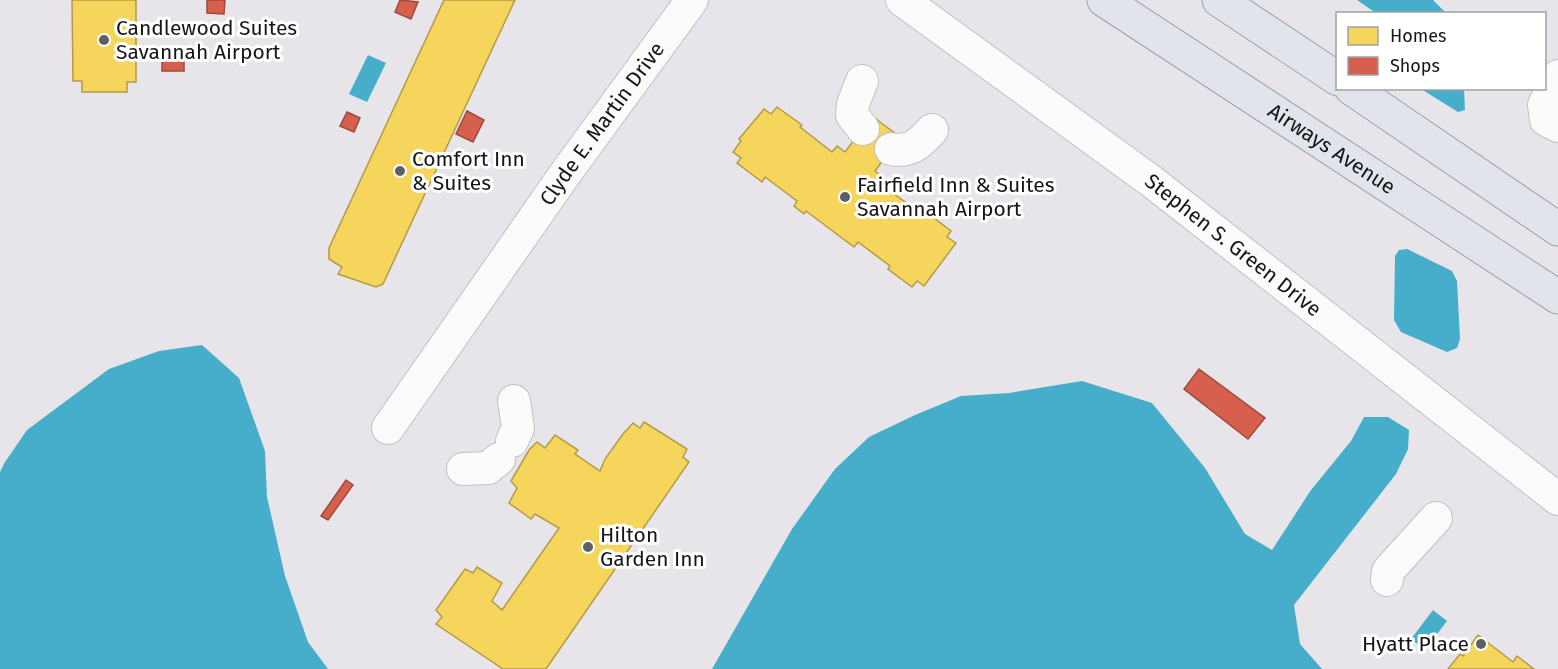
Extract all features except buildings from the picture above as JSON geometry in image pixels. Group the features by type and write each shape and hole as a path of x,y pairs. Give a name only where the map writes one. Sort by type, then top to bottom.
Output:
{"main road":[{"name":"Airways Avenue","path":"1104,0 1558,297"},
{"path":"1220,0 1336,78"},
{"path":"1354,90 1558,229"}],"street":[{"name":"Clyde E. Martin Drive","path":"388,428 692,0"},
{"name":"Stephen S. Green Drive","path":"902,0 1152,181 1558,500"},
{"path":"1558,76 1544,105 1546,120 1558,126"},
{"path":"862,81 853,104 852,115 863,129"},
{"path":"891,149 900,151 917,147 932,130"},
{"path":"463,469 488,468 505,450 518,428 514,401"},
{"path":"1387,580 1388,571 1436,518"}],"water":[{"path":"1357,0 1433,0 1445,12 1375,12"},
{"path":"368,55 386,63 367,102 349,94"},
{"path":"1423,90 1464,90 1465,110 1458,112"},
{"path":"1407,249 1452,271 1457,281 1460,339 1457,348 1447,352 1401,332 1394,320 1395,256 1399,250"},
{"path":"202,345 239,378 265,451 267,497 285,576 308,642 328,669 0,669 0,472 5,462 27,430 109,369 159,351"},
{"path":"1082,381 1152,403 1205,468 1245,534 1272,550 1311,490 1351,441 1364,417 1388,417 1409,430 1408,449 1396,474 1294,605 1300,644 1322,669 712,669 792,529 835,469 869,437 961,396 1009,393"},
{"path":"1433,610 1447,621 1425,650 1411,639"}],"place":[{"name":"Candlewood Suites Savannah Airport","path":"104,40"},
{"name":"Comfort Inn & Suites","path":"400,171"},
{"name":"Fairfield Inn & Suites Savannah Airport","path":"845,197"},
{"name":"Hilton Garden Inn","path":"588,547"},
{"name":"Hyatt Place","path":"1481,644"}]}
